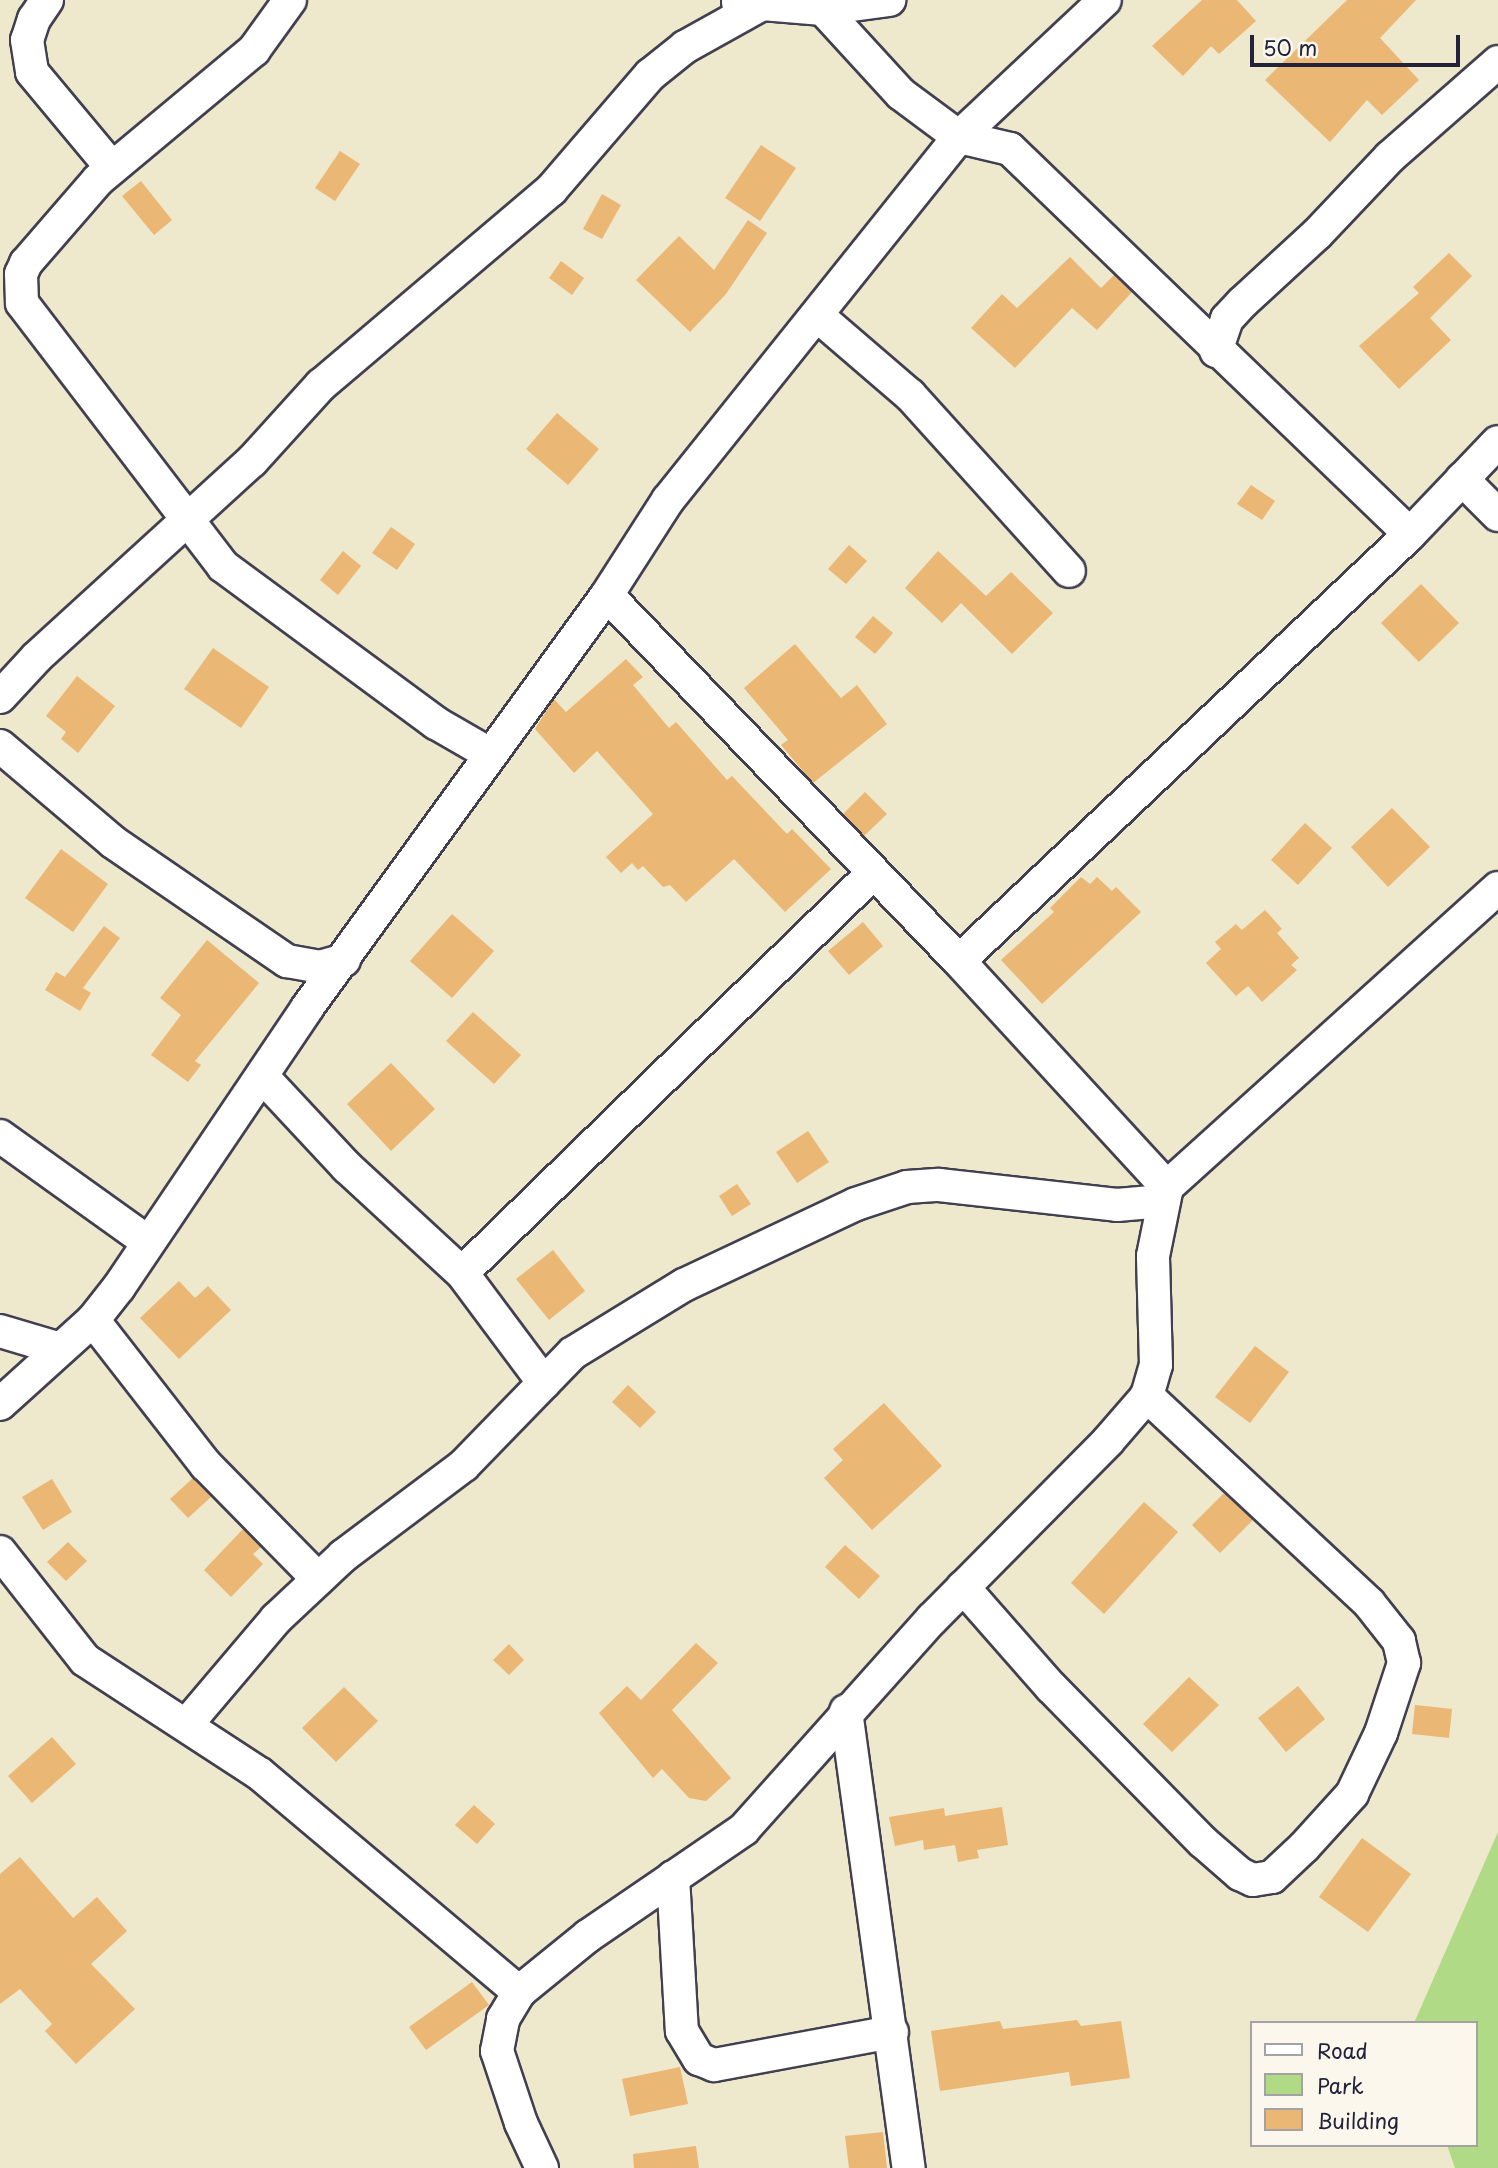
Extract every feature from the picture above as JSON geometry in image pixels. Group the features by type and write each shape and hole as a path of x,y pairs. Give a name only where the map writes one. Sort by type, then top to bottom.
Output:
{"street":[{"path":"47,0 34,19 27,40 32,72 113,168"},
{"path":"290,0 254,50 113,168 26,263 11,310 187,518 223,566 436,723 488,753"},
{"path":"0,697 37,657 252,461 321,384 551,190 650,75 685,47 742,3 823,9 889,0"},
{"path":"0,1404 57,1348 93,1320 488,753 607,595 668,500 818,316 959,136 1105,0"},
{"path":"823,9 901,94 959,136 1010,149 1216,351 1410,534"},
{"path":"1216,351 1227,319 1243,302 1390,158 1498,62"},
{"path":"818,316 909,395 1069,571"},
{"path":"959,961 1410,534 1498,442"},
{"path":"1462,479 1498,515"},
{"path":"607,595 959,961 1165,1194"},
{"path":"0,746 113,842 286,961 320,967 344,961"},
{"path":"462,1273 873,873"},
{"path":"187,1724 276,1619 318,1579 408,1504 464,1465 573,1353 684,1285 856,1204 907,1188 939,1185 1117,1205 1165,1194 1498,888"},
{"path":"262,1076 347,1167 462,1273 544,1383"},
{"path":"0,1136 148,1242"},
{"path":"542,2168 521,2123 497,2051 503,2019 519,1992 588,1936 744,1829 783,1790 846,1711 1147,1396 1156,1365 1153,1256 1165,1194"},
{"path":"93,1320 206,1465 318,1579"},
{"path":"0,1331 57,1348"},
{"path":"963,1587 1061,1697 1203,1842 1240,1874 1254,1880 1272,1877 1304,1847 1352,1794 1381,1733 1404,1663 1399,1641 1369,1603 1147,1396"},
{"path":"0,1552 85,1660 260,1774 519,1992"},
{"path":"846,1711 909,2168"},
{"path":"673,1877 682,2032 699,2059 714,2065 892,2032"}],"green space":[{"path":"1498,1832 1498,2168 1455,2168 1448,2147 1477,2147 1477,2021 1415,2021"}],"building":[{"path":"1202,0 1237,0 1256,21 1219,54 1211,46 1183,76 1152,46"},
{"path":"1347,0 1416,0 1380,38 1419,80 1382,115 1367,100 1330,142 1265,80"},
{"path":"761,145 796,168 760,221 725,198"},
{"path":"340,151 360,164 335,201 315,188"},
{"path":"141,181 172,220 154,235 122,196"},
{"path":"602,194 621,205 602,239 583,229"},
{"path":"748,220 767,233 726,294 690,332 636,280 679,236 714,270"},
{"path":"1449,253 1472,276 1430,318 1451,340 1399,389 1359,346 1419,293 1413,287"},
{"path":"1070,257 1101,288 1114,275 1132,292 1097,330 1072,308 1015,368 971,328 1002,294 1017,308"},
{"path":"561,261 584,278 572,295 549,278"},
{"path":"557,413 599,449 568,485 526,449"},
{"path":"1251,485 1275,501 1262,520 1237,504"},
{"path":"391,527 415,544 397,570 372,553"},
{"path":"849,545 867,561 846,584 828,569"},
{"path":"343,551 361,566 338,595 320,580"},
{"path":"938,551 986,596 1011,572 1053,613 1012,654 961,603 942,623 905,588"},
{"path":"1421,584 1459,623 1419,662 1381,623"},
{"path":"873,616 893,633 875,654 855,637"},
{"path":"795,644 841,698 857,685 887,724 813,783 781,745 788,740 744,688"},
{"path":"213,648 269,687 241,728 184,689"},
{"path":"626,659 643,677 633,685 669,728 676,722 727,780 732,776 787,834 792,829 831,869 785,912 734,859 686,902 670,885 663,887 643,866 638,870 632,863 621,873 606,857 653,814 597,751 574,773 535,729 554,699 566,712"},
{"path":"77,676 115,706 78,753 61,739 66,732 46,716"},
{"path":"865,792 887,814 864,836 843,814"},
{"path":"1392,808 1430,847 1388,887 1351,847"},
{"path":"1305,823 1332,848 1298,885 1271,860"},
{"path":"61,849 108,884 73,932 25,898"},
{"path":"1081,877 1090,884 1097,877 1112,891 1116,887 1141,912 1042,1004 1001,960 1054,912 1050,908"},
{"path":"1265,910 1282,929 1277,933 1299,958 1291,965 1297,970 1262,1002 1248,986 1236,996 1206,963 1221,949 1215,942 1236,924 1242,930"},
{"path":"452,914 494,951 452,998 410,961"},
{"path":"863,922 883,946 849,975 828,951"},
{"path":"104,926 120,938 83,988 91,993 80,1011 45,990 56,972 65,977"},
{"path":"207,940 259,983 195,1061 201,1065 188,1082 151,1055 181,1015 160,998"},
{"path":"473,1012 521,1055 494,1084 446,1041"},
{"path":"391,1063 435,1109 391,1151 347,1104"},
{"path":"808,1131 829,1162 797,1183 776,1152"},
{"path":"737,1184 751,1204 732,1216 719,1196"},
{"path":"553,1250 585,1291 549,1320 516,1279"},
{"path":"179,1281 195,1298 208,1286 231,1310 179,1359 140,1318"},
{"path":"1255,1346 1289,1372 1250,1423 1215,1397"},
{"path":"628,1385 656,1412 640,1428 612,1402"},
{"path":"884,1403 942,1466 872,1530 824,1478 843,1460 833,1449"},
{"path":"193,1478 211,1497 188,1518 170,1499"},
{"path":"52,1479 72,1512 43,1530 22,1497"},
{"path":"1224,1493 1253,1520 1220,1553 1192,1525"},
{"path":"1144,1502 1178,1532 1104,1614 1071,1583"},
{"path":"243,1529 261,1547 253,1554 263,1564 231,1597 204,1570"},
{"path":"68,1542 87,1561 66,1581 47,1562"},
{"path":"845,1545 880,1576 859,1599 825,1567"},
{"path":"696,1643 718,1663 672,1710 731,1778 706,1801 689,1798 662,1769 653,1778 599,1713 627,1686 641,1700"},
{"path":"509,1644 524,1660 509,1675 493,1660"},
{"path":"1189,1677 1219,1705 1172,1752 1143,1724"},
{"path":"1298,1686 1325,1719 1286,1752 1258,1718"},
{"path":"344,1687 378,1721 336,1762 302,1728"},
{"path":"1415,1705 1452,1709 1449,1738 1412,1734"},
{"path":"52,1737 76,1764 32,1803 8,1776"},
{"path":"474,1805 495,1824 477,1844 455,1825"},
{"path":"1002,1807 1008,1845 977,1850 979,1858 958,1862 955,1845 924,1850 923,1840 895,1846 889,1817 944,1808 945,1816"},
{"path":"1362,1838 1411,1874 1368,1932 1319,1897"},
{"path":"20,1857 73,1918 97,1897 127,1931 91,1964 135,2009 76,2064 45,2031 52,2024 20,1989 0,2004 0,1874"},
{"path":"472,1982 489,2005 426,2050 409,2027"},
{"path":"1077,2020 1081,2026 1121,2021 1130,2078 1071,2086 1069,2072 940,2091 931,2031 1000,2021 1003,2029"},
{"path":"680,2067 688,2104 630,2116 622,2079"},
{"path":"883,2132 887,2168 849,2168 845,2136"},
{"path":"696,2146 699,2168 634,2168 633,2154"}]}
